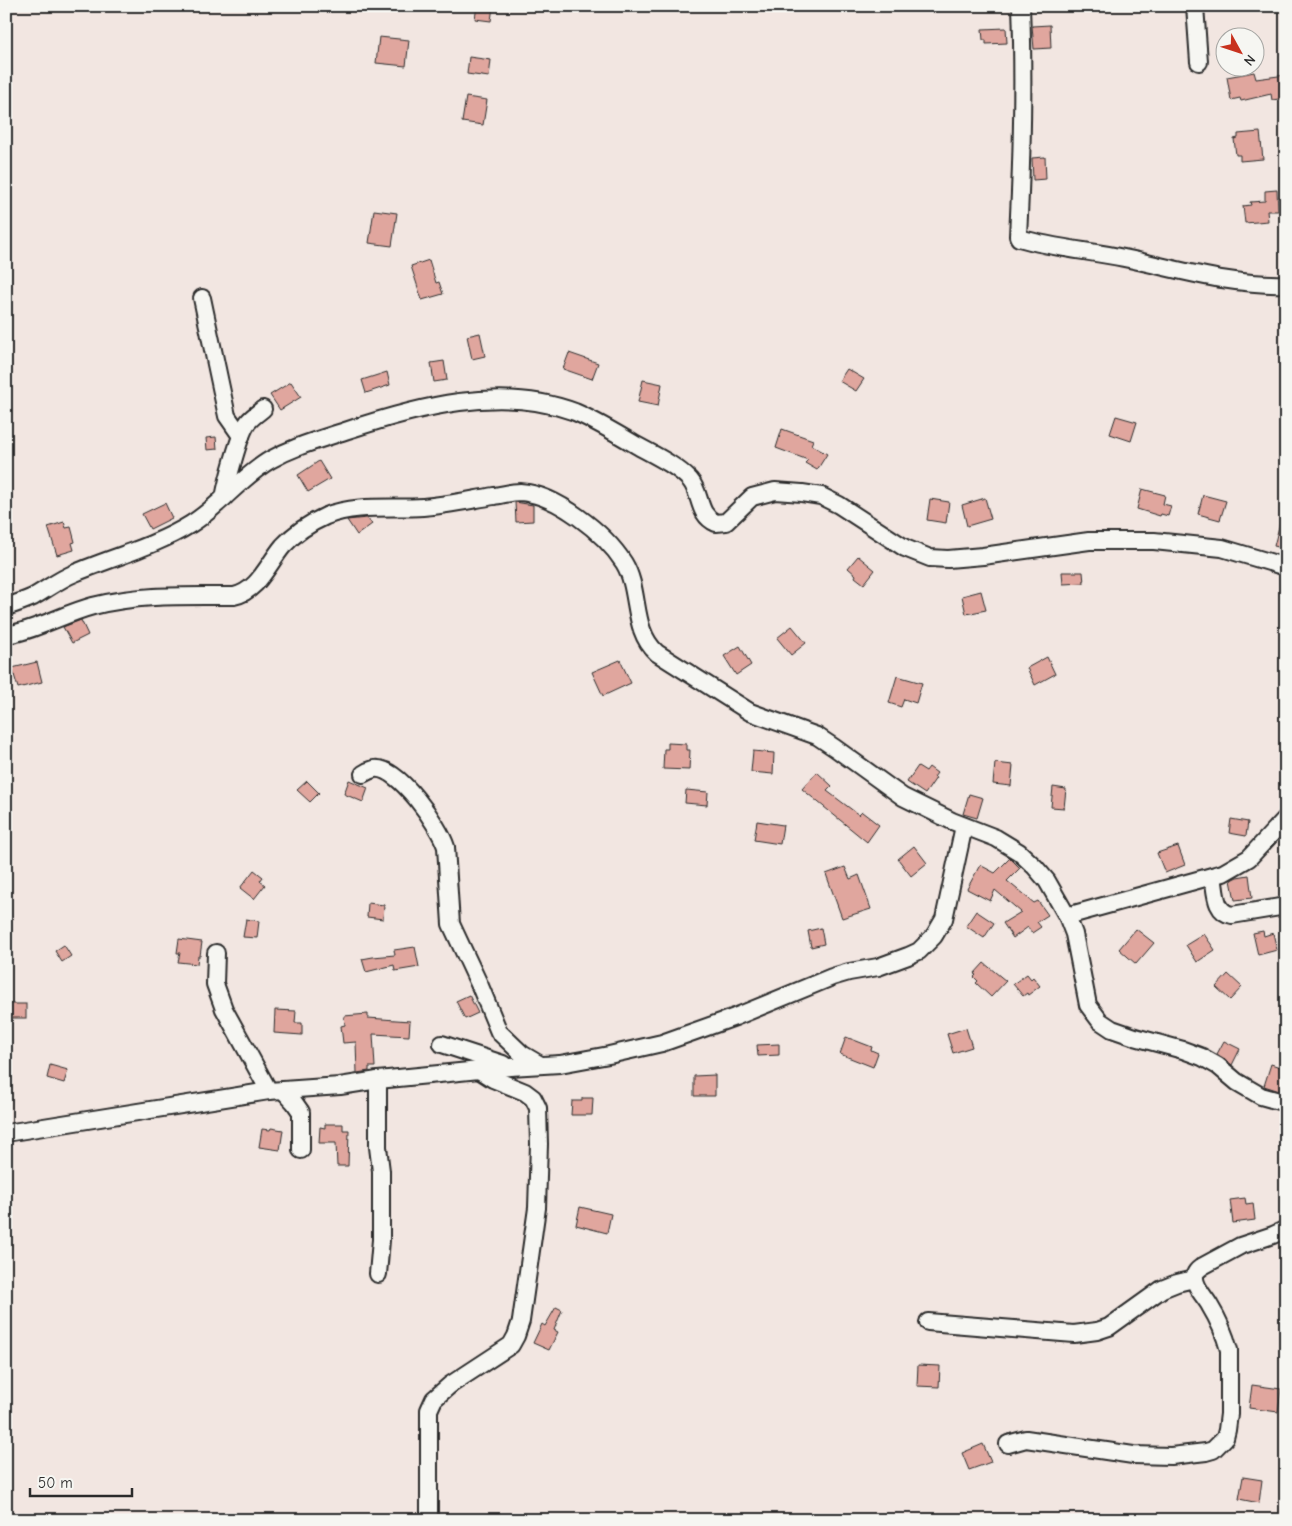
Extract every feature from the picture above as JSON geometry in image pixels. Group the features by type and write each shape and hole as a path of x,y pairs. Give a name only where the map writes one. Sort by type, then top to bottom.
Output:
{"street":[{"path":"1021,6 1023,62 1022,149 1018,237 1204,276 1260,285 1286,284"},
{"path":"1194,6 1199,62"},
{"path":"202,298 228,416 241,436"},
{"path":"6,607 32,597 75,573 163,538 190,524 268,462 313,440 404,412 458,402 528,400 550,404 576,413 683,473 696,488 702,510 706,516 716,523 726,522 752,497 775,491 802,493 821,496 833,502 905,548 930,558 948,559 983,556 1089,541 1154,541 1222,548 1286,568"},
{"path":"224,498 226,483 241,436 248,422 263,409"},
{"path":"6,635 22,632 92,606 126,600 161,595 234,596 242,594 255,584 284,545 302,529 326,516 357,508 409,508 447,505 519,492 538,495 560,504 577,516 594,530 623,562 632,584 642,634 650,647 657,653 750,712 817,736 903,797 964,826 996,838 1028,860 1047,881 1067,916 1074,934 1088,1005 1100,1021 1135,1037 1202,1057 1218,1066 1237,1082 1261,1096 1286,1103"},
{"path":"363,774 375,769 388,773 407,787 442,835 446,847 451,924 499,1032 522,1054 539,1064"},
{"path":"1067,916 1222,873 1248,858 1286,818"},
{"path":"6,1133 276,1090 340,1086 378,1080 510,1066 560,1064 609,1056 662,1043 832,977 878,967 919,951 934,936 944,919 964,826"},
{"path":"1214,876 1219,908 1225,914 1232,915 1286,906"},
{"path":"216,953 215,984 224,1009 276,1090 294,1102 301,1112 300,1150"},
{"path":"442,1044 510,1066"},
{"path":"429,1520 429,1410 434,1399 450,1385 511,1345 516,1336 521,1321 537,1208 538,1108 532,1098 525,1092 493,1079 480,1070"},
{"path":"378,1080 378,1148 381,1170 381,1240 378,1274"},
{"path":"1194,1279 1198,1270 1240,1246 1286,1229"},
{"path":"928,1322 1074,1334 1097,1331 1109,1327 1162,1289 1194,1279"},
{"path":"1008,1444 1026,1438 1134,1455 1171,1456 1206,1452 1220,1445 1225,1438 1229,1414 1229,1350 1211,1306 1194,1279"}],"building":[{"path":"477,6 493,6 491,21 475,19"},
{"path":"1050,25 1051,48 1034,49 1032,26"},
{"path":"1006,28 1007,43 986,44 986,40 983,40 982,29"},
{"path":"379,37 409,40 406,66 376,63"},
{"path":"469,57 491,60 489,77 467,74"},
{"path":"1286,75 1286,98 1272,100 1271,94 1241,101 1240,98 1231,100 1227,78 1256,79"},
{"path":"466,97 487,100 483,125 462,122"},
{"path":"1260,132 1263,159 1240,161 1240,155 1236,155 1234,139 1238,138 1238,134"},
{"path":"1045,157 1046,179 1033,180 1032,158"},
{"path":"1277,190 1278,211 1267,211 1268,221 1245,223 1243,206 1251,205 1250,202 1265,201 1265,191"},
{"path":"374,210 397,213 392,246 369,243"},
{"path":"429,260 436,283 439,282 443,294 422,300 411,266"},
{"path":"480,333 485,356 472,359 467,336"},
{"path":"569,353 598,363 592,379 563,369"},
{"path":"444,361 447,380 434,382 431,363"},
{"path":"847,369 864,379 856,391 839,381"},
{"path":"387,372 390,385 366,393 362,380"},
{"path":"643,380 662,384 658,406 638,402"},
{"path":"291,382 301,397 280,410 270,395"},
{"path":"1116,416 1137,422 1131,441 1110,434"},
{"path":"782,429 813,440 811,445 827,454 817,470 805,463 808,460 776,448"},
{"path":"216,437 217,449 207,450 206,438"},
{"path":"319,461 330,479 308,492 298,475"},
{"path":"1142,489 1165,495 1163,504 1171,506 1168,516 1161,514 1160,516 1137,509"},
{"path":"1203,495 1226,501 1220,520 1198,514"},
{"path":"985,498 991,519 967,526 962,505"},
{"path":"930,499 949,502 946,523 927,520"},
{"path":"515,502 533,505 533,521 516,522"},
{"path":"165,503 172,518 150,529 142,514"},
{"path":"1282,515 1286,516 1286,549 1274,546"},
{"path":"367,518 372,524 357,535 347,520"},
{"path":"64,522 66,528 71,527 75,542 72,543 74,550 57,555 48,527"},
{"path":"858,556 875,570 864,584 848,568"},
{"path":"1062,572 1083,572 1084,583 1063,584"},
{"path":"981,591 986,610 966,614 962,596"},
{"path":"81,620 88,635 72,643 63,627"},
{"path":"792,626 806,643 791,655 777,638"},
{"path":"740,646 751,665 736,675 724,656"},
{"path":"1047,657 1055,674 1035,685 1027,668"},
{"path":"620,660 631,683 603,696 592,672"},
{"path":"37,662 42,682 18,688 12,668"},
{"path":"897,676 922,683 916,703 904,699 901,707 889,703"},
{"path":"668,743 686,744 686,750 690,750 689,770 663,769 664,749 668,749"},
{"path":"753,751 774,753 773,774 751,772"},
{"path":"995,763 1013,765 1011,786 993,784"},
{"path":"918,766 926,771 929,767 937,773 934,777 936,778 925,794 907,782"},
{"path":"817,772 832,786 827,791 859,815 862,812 879,825 867,842 802,789"},
{"path":"349,780 368,788 363,802 344,794"},
{"path":"307,781 319,793 310,802 297,790"},
{"path":"1053,787 1066,789 1064,808 1051,807"},
{"path":"686,790 708,792 707,805 685,803"},
{"path":"969,794 983,798 977,818 963,814"},
{"path":"1231,819 1248,822 1246,836 1229,833"},
{"path":"757,821 783,825 780,844 754,840"},
{"path":"914,846 927,863 911,876 898,859"},
{"path":"1178,846 1185,865 1165,873 1157,853"},
{"path":"1010,858 1020,868 1007,881 1034,903 1038,901 1048,915 1037,922 1041,927 1032,933 1028,927 1013,938 1003,923 1021,912 995,890 990,901 967,889 980,865 995,873"},
{"path":"845,867 850,879 859,875 871,909 842,918 826,874"},
{"path":"254,870 263,877 260,881 265,885 254,899 240,888"},
{"path":"1249,875 1252,898 1235,900 1231,880"},
{"path":"368,903 384,905 383,919 367,917"},
{"path":"976,911 994,923 984,938 966,926"},
{"path":"246,919 259,921 257,938 243,937"},
{"path":"821,928 824,944 811,947 808,931"},
{"path":"1136,929 1154,943 1136,964 1119,949"},
{"path":"1263,931 1264,936 1273,933 1277,950 1258,955 1253,933"},
{"path":"1204,934 1215,950 1197,962 1186,945"},
{"path":"179,939 202,942 197,964 178,962 180,953 177,953"},
{"path":"64,945 71,956 62,962 55,951"},
{"path":"415,947 419,967 395,971 394,965 366,972 362,959 395,955 394,950"},
{"path":"984,963 1006,981 991,997 976,983 978,981 974,977 976,975 974,974"},
{"path":"1027,974 1031,979 1033,977 1040,986 1028,995 1027,993 1023,996 1013,984"},
{"path":"1228,974 1242,987 1230,1000 1216,987"},
{"path":"469,995 478,1013 465,1019 456,1001"},
{"path":"6,1004 26,1004 26,1018 6,1018"},
{"path":"275,1010 296,1011 295,1023 302,1023 302,1035 274,1033"},
{"path":"368,1014 368,1018 410,1021 409,1036 373,1034 375,1067 369,1067 369,1071 357,1073 356,1042 343,1043 341,1026 345,1025 344,1016"},
{"path":"966,1028 972,1047 953,1053 947,1034"},
{"path":"846,1037 872,1047 871,1050 878,1053 873,1067 840,1054"},
{"path":"1224,1041 1240,1049 1232,1065 1217,1054"},
{"path":"779,1044 779,1055 758,1056 757,1045"},
{"path":"1271,1064 1286,1069 1286,1093 1264,1086"},
{"path":"50,1065 68,1070 64,1083 47,1078"},
{"path":"715,1075 715,1096 694,1096 694,1076"},
{"path":"582,1098 593,1098 592,1115 571,1115 572,1101 582,1101"},
{"path":"325,1124 343,1124 343,1130 349,1130 348,1166 337,1166 336,1143 319,1143 320,1127 325,1128"},
{"path":"271,1128 283,1130 280,1150 259,1147 262,1129 270,1130"},
{"path":"1245,1198 1246,1204 1253,1203 1255,1220 1233,1223 1230,1200"},
{"path":"580,1207 611,1214 607,1233 576,1225"},
{"path":"556,1307 562,1310 554,1330 558,1332 549,1350 533,1343 542,1324 545,1326"},
{"path":"918,1365 940,1366 939,1387 917,1386"},
{"path":"1252,1385 1281,1389 1278,1412 1249,1408"},
{"path":"983,1444 991,1462 969,1470 962,1453"},
{"path":"1243,1477 1262,1480 1259,1503 1239,1499"}]}
